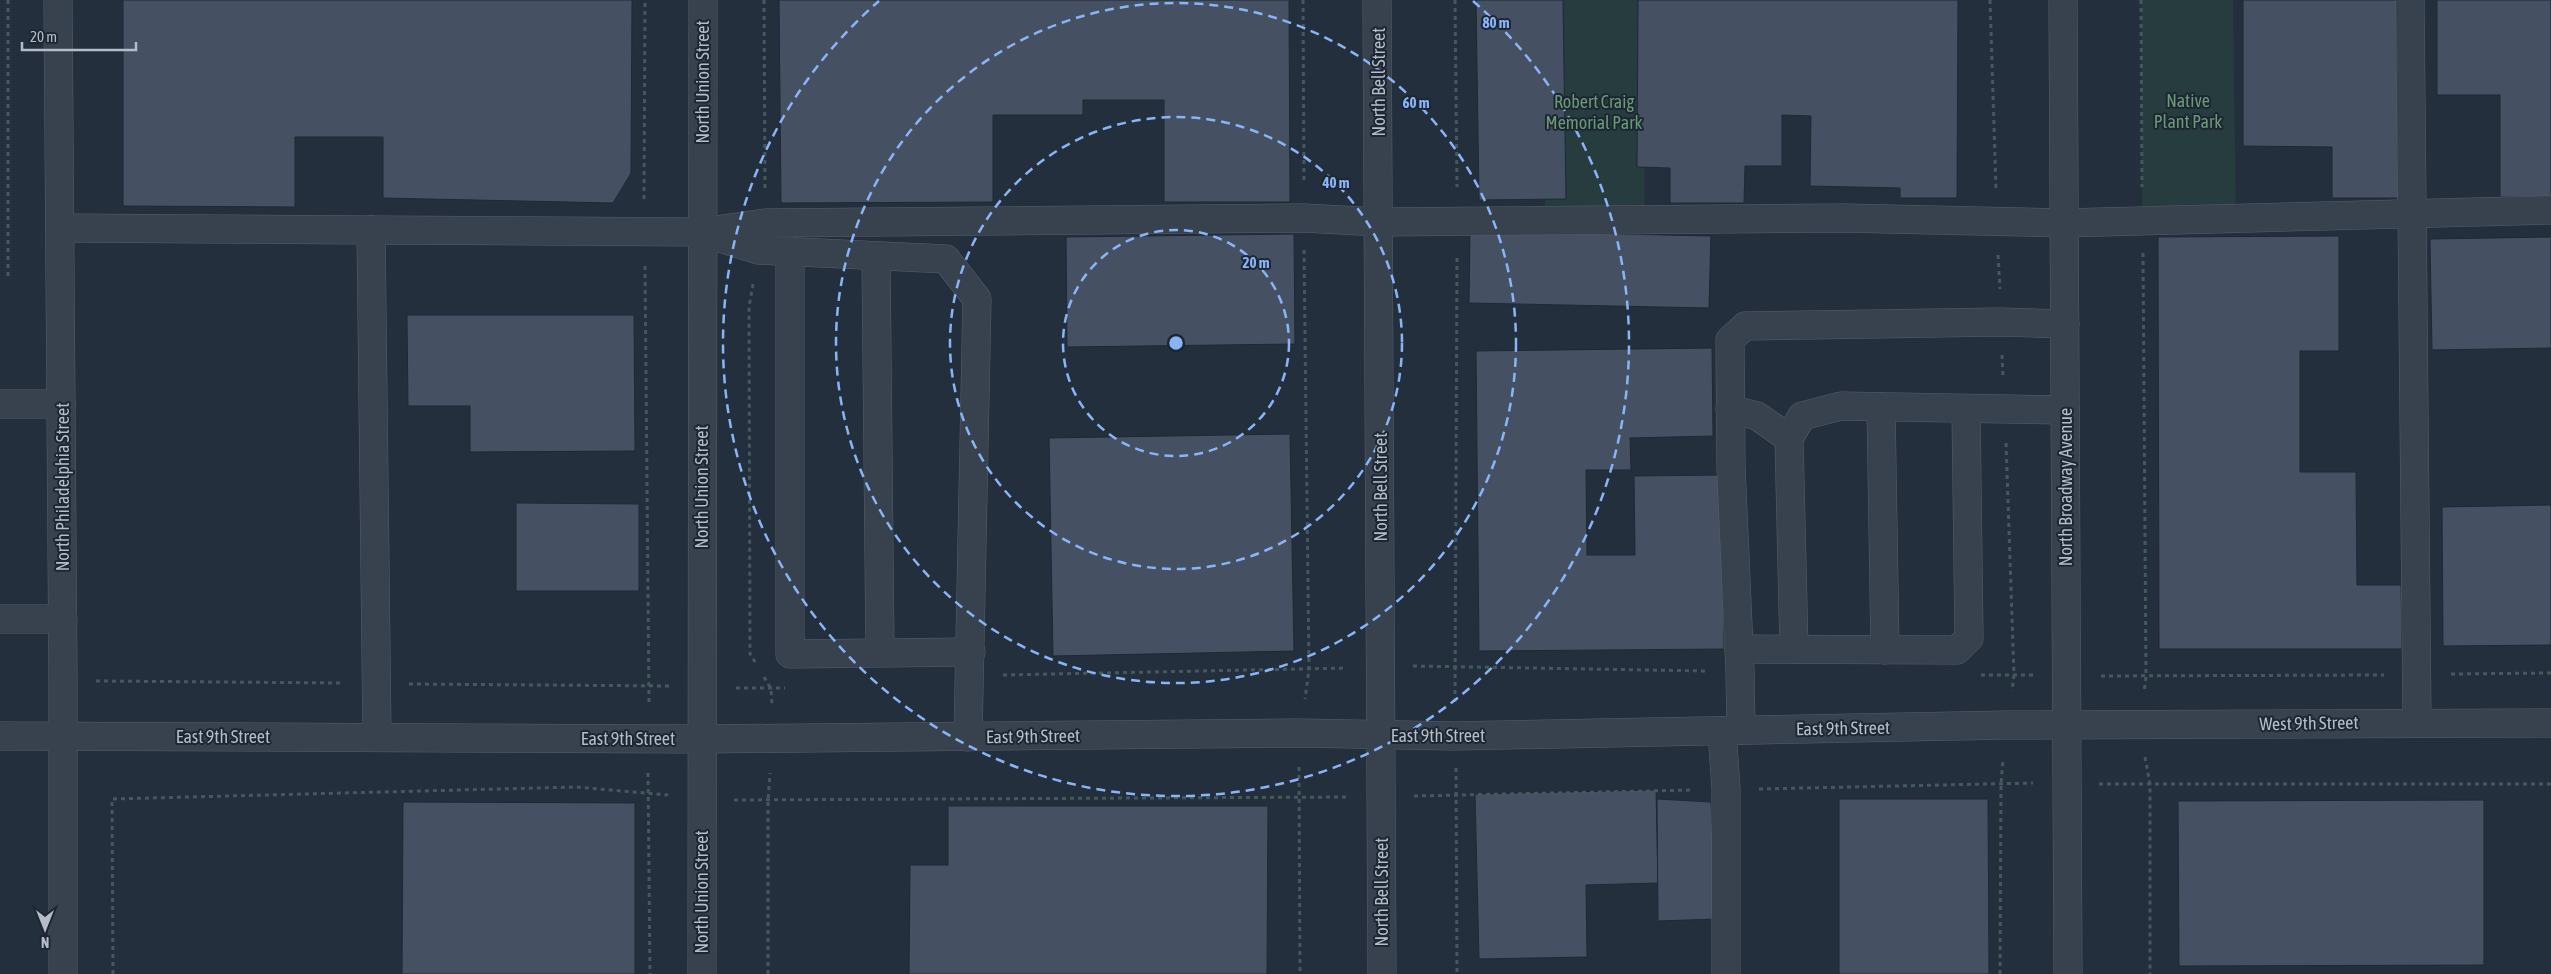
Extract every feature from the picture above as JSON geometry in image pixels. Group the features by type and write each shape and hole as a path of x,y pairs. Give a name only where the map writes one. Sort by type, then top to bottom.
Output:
{"street":[{"name":"North Philadelphia Street","path":"58,0 63,619 63,974"},
{"name":"North Union Street","path":"702,974 701,232 703,0"},
{"name":"North Bell Street","path":"1377,0 1382,974"},
{"name":"North Broadway Avenue","path":"2063,0 2068,974"},
{"path":"2410,0 2417,722"},
{"path":"60,228 701,232 765,224 1304,218 1379,222 1844,218 2064,223 2551,210"},
{"path":"371,230 377,736"},
{"path":"701,232 758,250 946,259 977,299 968,736"},
{"path":"790,251 790,654 880,652 970,664"},
{"path":"876,256 880,652"},
{"path":"1726,974 1726,789 1740,660 1730,409 1730,340 1744,326 2001,322 2065,324"},
{"path":"0,404 61,404"},
{"path":"1794,649 1789,438 1802,416 1841,406 2065,410"},
{"path":"1882,407 1884,650"},
{"path":"1730,409 1757,416 1789,438"},
{"path":"1740,660 1794,649 1957,650 1969,638 1966,409"},
{"path":"0,619 63,619"},
{"name":"West 9th Street","path":"2067,725 2417,722 2551,723"},
{"name":"East 9th Street","path":"0,736 377,736 701,739 1300,733 1455,736 2067,725"}],"path":[{"path":"8,0 8,276"},
{"path":"645,0 644,232 650,686 647,738 650,974"},
{"path":"1300,974 1300,733 1309,669 1303,0"},
{"path":"1455,0 1457,221 1454,667 1457,795 1457,974"},
{"path":"2141,0 2146,677 2139,725 2150,784 2150,974"},
{"path":"970,664 1309,669 1740,660"},
{"path":"1975,674 2146,677 2551,673"},
{"path":"63,681 790,688"},
{"path":"113,974 112,799 576,787 648,792 701,800 1299,799 1726,789 2067,784 2551,784"}],"green space":[{"name":"Robert Craig Memorial Park","path":"1545,0 1642,0 1645,223 1545,223"},
{"name":"Native Plant Park","path":"2141,0 2233,0 2236,226 2142,220"}],"building":[{"path":"123,0 632,0 631,173 613,203 383,198 383,137 295,137 295,207 123,206"},
{"path":"779,0 1289,0 1290,202 1164,202 1164,100 1083,100 1083,115 993,115 993,202 781,203"},
{"path":"1476,0 1563,0 1566,199 1479,200"},
{"path":"1638,0 1958,0 1957,198 1900,198 1900,188 1810,186 1811,116 1782,115 1782,166 1745,166 1744,203 1670,203 1670,168 1637,167"},
{"path":"2243,0 2404,0 2403,198 2332,198 2332,147 2243,146"},
{"path":"2437,0 2551,0 2551,197 2500,197 2500,95 2437,95"},
{"path":"1470,231 1711,236 1709,308 1469,303"},
{"path":"1294,234 1295,344 1067,347 1066,237"},
{"path":"2339,236 2339,351 2300,351 2300,472 2356,472 2357,585 2401,585 2402,649 2159,649 2158,237"},
{"path":"2551,237 2551,348 2432,350 2430,239"},
{"path":"407,315 634,315 635,451 470,452 470,406 408,406"},
{"path":"1712,348 1713,436 1630,438 1631,470 1586,470 1587,555 1635,555 1634,476 1723,475 1724,649 1479,651 1476,351"},
{"path":"1290,434 1294,651 1053,656 1049,438"},
{"path":"516,503 639,504 639,591 516,591"},
{"path":"2551,505 2551,645 2443,646 2442,507"},
{"path":"1656,790 1658,883 1586,885 1587,957 1479,959 1475,794"},
{"path":"1657,799 1711,802 1716,919 1658,921"},
{"path":"1839,799 1988,799 1989,974 1839,974"},
{"path":"2484,800 2484,965 2179,966 2178,801"},
{"path":"403,802 635,803 635,974 402,974"},
{"path":"948,806 1268,806 1267,974 909,974 910,865 948,865"}]}
